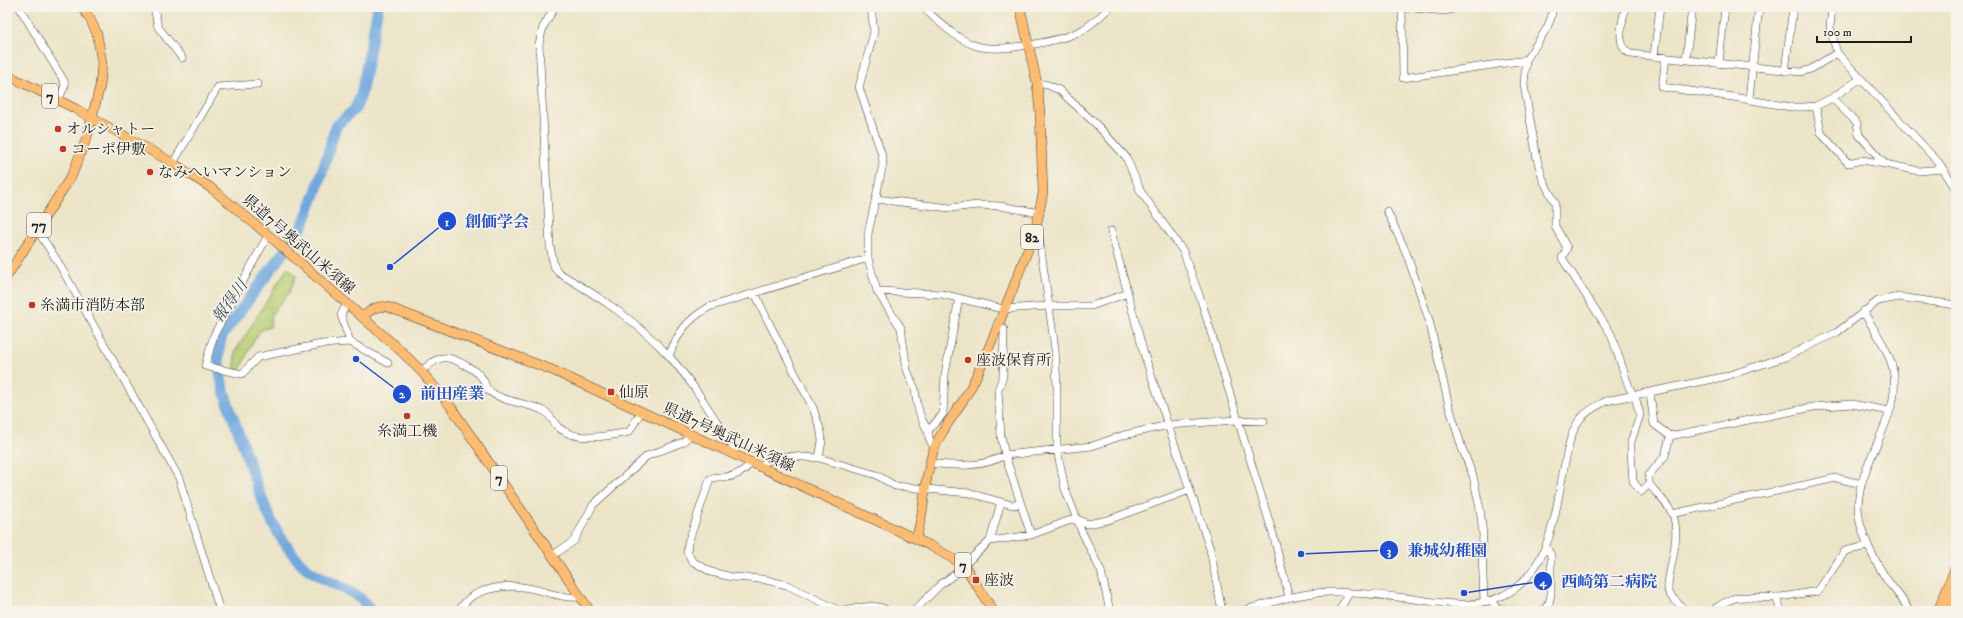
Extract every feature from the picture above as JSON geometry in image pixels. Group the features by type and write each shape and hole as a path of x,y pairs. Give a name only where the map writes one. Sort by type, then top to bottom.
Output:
{"main road":[{"name":"77","path":"7,276 77,166 92,118 100,86 102,63 97,34 82,7"},
{"name":"82","path":"916,538 920,525 930,463 946,416 973,383 1035,232 1040,213 1043,193 1037,83 1020,7"},
{"name":"県道7号奥武山米須線","path":"7,75 92,118 172,163 211,188 271,237 363,317 421,371 449,404 590,611"},
{"name":"県道7号奥武山米須線","path":"363,317 372,309 383,306 388,307 552,370 733,455 916,538 944,552 965,566 993,611"},
{"path":"1938,611 1956,566"},
{"path":"1947,611 1956,590"}],"street":[{"path":"19,7 64,81 65,86 58,100"},
{"path":"154,7 158,27 182,58"},
{"path":"556,7 544,27 539,44 550,246 554,266 559,273 606,301 669,356 691,385 735,450 733,455"},
{"path":"871,7 874,32 859,87 882,155 883,164 868,234 868,258 877,292 901,328 906,370 915,389 916,404 921,418 928,430 929,438 934,448"},
{"path":"922,7 952,33 975,46 992,48 1028,44 1059,38 1083,29 1110,7"},
{"path":"1453,7 1453,9 1446,11 1402,7 1403,78 1526,60"},
{"path":"1553,7 1547,28 1526,60 1524,85 1529,120 1543,180 1555,203 1555,226 1567,248 1562,258 1611,334 1636,400 1640,415 1631,442 1633,481 1641,492 1649,484 1650,475 1665,456 1670,436"},
{"path":"1625,7 1621,41 1624,50 1630,54 1801,72 1811,69 1837,53"},
{"path":"1654,56 1660,7"},
{"path":"1686,60 1692,7"},
{"path":"1719,64 1726,7"},
{"path":"1749,99 1759,7"},
{"path":"1785,71 1793,7"},
{"path":"1832,7 1830,27 1837,53 1943,169 1956,189"},
{"path":"1666,58 1662,87 1749,99 1791,107 1816,106 1832,98 1860,79"},
{"path":"1037,83 1048,85 1059,90 1098,126 1122,152 1126,157 1141,192 1183,251 1202,303 1236,420 1273,534 1289,596"},
{"path":"172,163 218,87 258,84"},
{"path":"1832,98 1857,124 1859,135 1885,164"},
{"path":"1816,106 1821,133 1848,163 1862,160 1919,170 1943,169"},
{"path":"876,198 950,208 978,205 1000,206 1040,213"},
{"path":"1387,211 1406,252 1429,320 1449,406 1462,448 1473,476 1480,508 1483,535 1482,551 1488,601 1496,608 1514,611"},
{"path":"1111,231 1144,354 1210,549 1222,611"},
{"path":"35,232 41,236 58,262 179,478 220,611"},
{"path":"1035,232 1039,236 1055,349 1057,387 1057,449 1065,489 1076,518 1101,571 1110,611"},
{"path":"271,237 214,335 205,366 242,374 258,357 322,344 350,342 388,363"},
{"path":"669,356 684,326 696,314 709,306 868,258"},
{"path":"877,292 942,294 1003,309 1048,306 1091,306 1128,293"},
{"path":"756,293 766,319 813,408 821,436 819,458"},
{"path":"1245,611 1289,596 1335,592 1468,608 1488,601 1515,589 1524,582 1541,558 1546,546 1567,452 1575,427 1581,418 1596,406 1606,401 1723,377 1785,357 1836,333 1878,301 1900,297 1956,305"},
{"path":"928,430 946,416 945,374 959,298"},
{"path":"347,303 341,315 350,342"},
{"path":"1863,311 1885,350 1893,370 1895,390 1889,411 1872,453 1862,484 1858,507 1867,546 1890,584 1904,599 1909,611"},
{"path":"997,324 1004,329 1003,376 998,390 1001,436 1005,455 1031,535"},
{"path":"421,371 437,359 447,358 474,370 482,378 488,390 498,396 545,411 558,427 569,433 583,436 612,435 629,432 641,412"},
{"path":"1650,393 1654,424 1670,436 1813,407 1852,404 1889,411"},
{"path":"930,463 956,467 999,459 1005,455 1092,446 1124,435 1169,426 1236,420 1264,421"},
{"path":"552,556 574,541 593,505 647,456 683,442 690,435"},
{"path":"888,611 885,608 872,606 842,611 787,585 762,579 732,578 711,572 692,561 686,552 710,479 714,476 724,478 755,465 787,456 819,458 877,474 895,486 969,493 1012,505 1020,504"},
{"path":"1672,514 1836,478 1862,484"},
{"path":"1649,484 1672,514 1676,530 1675,556 1668,587 1669,592 1686,611"},
{"path":"990,541 1031,535 1076,518 1087,524 1108,520 1190,490"},
{"path":"914,611 941,584 965,566 990,541 1002,502"},
{"path":"1543,611 1549,603 1551,595 1551,554 1546,546"},
{"path":"1712,611 1723,602 1739,596 1776,597 1818,591 1845,552 1867,546"},
{"path":"458,611 466,601 476,594 505,587 522,587 569,598 580,597"},
{"path":"1339,611 1349,593"},
{"path":"1776,597 1781,611"},
{"path":"1178,611 1191,611"}],"green space":[{"path":"288,267 296,276 289,293 272,313 270,327 261,330 251,345 241,369 235,370 235,352"}],"waterway":[{"name":"報得川","path":"370,611 359,597 311,572 304,566 292,553 273,524 253,475 228,403 221,375 219,348 222,336 302,227 316,192 336,126 355,109 361,95 378,7"}],"place":[{"name":"オルシャトー","path":"58,129"},
{"name":"コーポ伊敷","path":"63,149"},
{"name":"なみへいマンション","path":"150,172"},
{"name":"創価学会","path":"390,267"},
{"name":"糸満市消防本部","path":"32,305"},
{"name":"前田産業","path":"356,359"},
{"name":"座波保育所","path":"968,360"},
{"name":"仙原","path":"611,392"},
{"name":"糸満工機","path":"407,416"},
{"name":"兼城幼稚園","path":"1301,554"},
{"name":"座波","path":"976,580"},
{"name":"西崎第二病院","path":"1464,593"}]}
